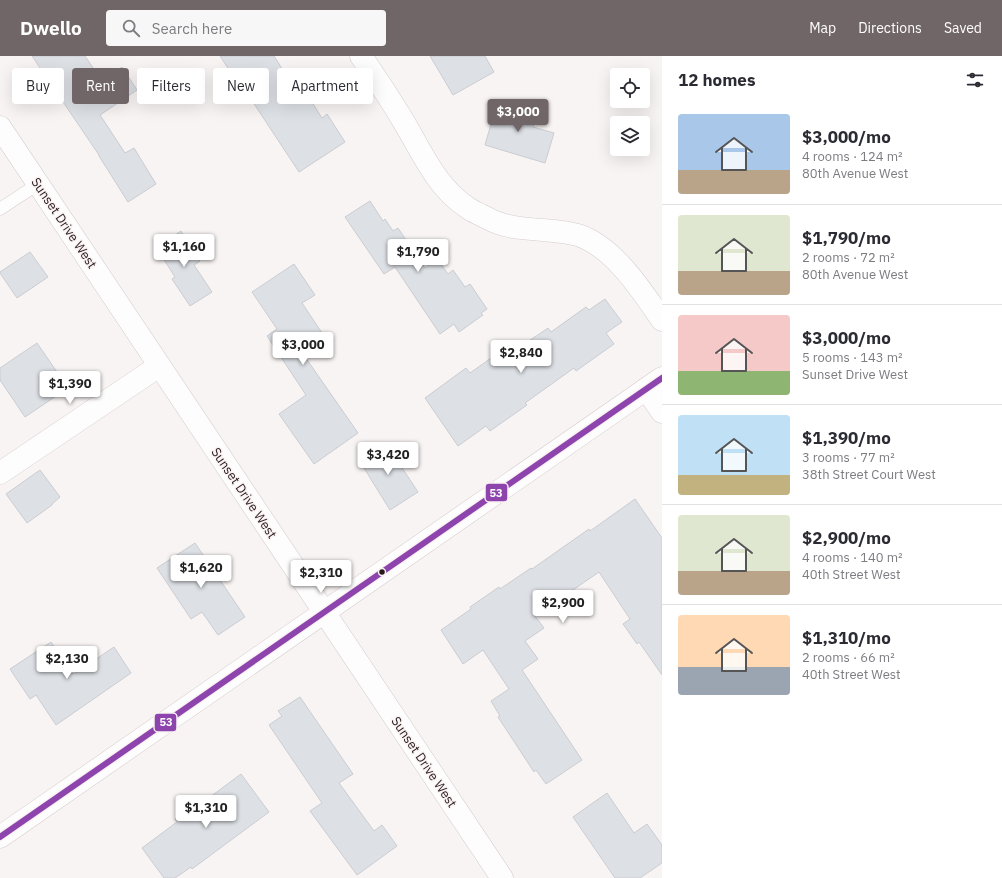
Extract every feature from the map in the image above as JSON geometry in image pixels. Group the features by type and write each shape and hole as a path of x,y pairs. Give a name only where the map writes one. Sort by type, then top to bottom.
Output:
{"street":[{"path":"361,56 399,113 426,162 451,195 469,209 499,223 520,228 579,235 596,244 624,268 638,285 662,320"},
{"name":"Sunset Drive West","path":"0,127 502,878"},
{"path":"0,473 159,366"},
{"path":"0,837 654,383 662,412"}],"lane":[{"path":"0,209 38,184"}],"building":[{"path":"32,56 85,56 93,68 72,68 72,104 116,104 100,115 125,153 134,148 156,184 128,202 99,155 64,103 64,68 40,68"},
{"path":"220,56 274,56 282,68 277,68 277,104 313,104 322,118 327,114 345,142 299,172 254,104 269,104 269,68 228,68"},
{"path":"430,56 485,56 494,72 453,95"},
{"path":"129,78 137,90 129,95"},
{"path":"498,100 537,112 533,127 554,133 545,163 485,145"},
{"path":"370,201 383,221 385,219 393,231 398,228 425,268 436,260 448,274 453,270 465,287 470,284 487,309 481,313 483,315 459,332 454,324 440,334 395,267 384,274 345,217"},
{"path":"181,231 200,261 194,265 212,292 190,306 172,279 175,277 156,247"},
{"path":"30,252 48,277 17,298 0,272"},
{"path":"294,264 315,295 302,303 326,339 303,354 358,433 314,464 279,414 306,395 267,336 277,329 252,292"},
{"path":"605,299 622,322 606,333 614,344 576,371 574,368 525,403 527,405 490,431 486,426 458,446 425,398 466,368 470,373 494,356 498,362 548,328 551,332 586,307 589,310"},
{"path":"37,343 68,388 25,417 0,380 0,368"},
{"path":"385,442 418,492 390,510 359,460"},
{"path":"40,470 60,497 52,505 27,523 6,494"},
{"path":"635,499 662,538 662,675 639,642 637,644 623,624 630,619 599,572 535,616 544,628 525,641 538,659 522,670 582,760 546,784 536,770 534,772 498,717 500,716 491,701 509,689 483,650 463,664 441,630 471,609 470,607 499,587 500,589 531,568 532,569"},
{"path":"195,543 245,617 218,635 202,612 191,619 157,568"},
{"path":"51,642 72,674 114,647 131,673 56,725 36,695 30,699 10,669"},
{"path":"300,697 353,774 339,783 374,831 382,825 397,846 357,875 310,811 322,803 269,725 282,716 278,711"},
{"path":"241,774 269,812 192,869 191,867 175,878 164,878 142,848 177,822 175,819 204,798 206,800"},
{"path":"607,793 634,833 647,824 662,845 662,863 640,878 615,878 573,817"}],"transit line":[{"name":"53","path":"0,837 662,378"}]}
